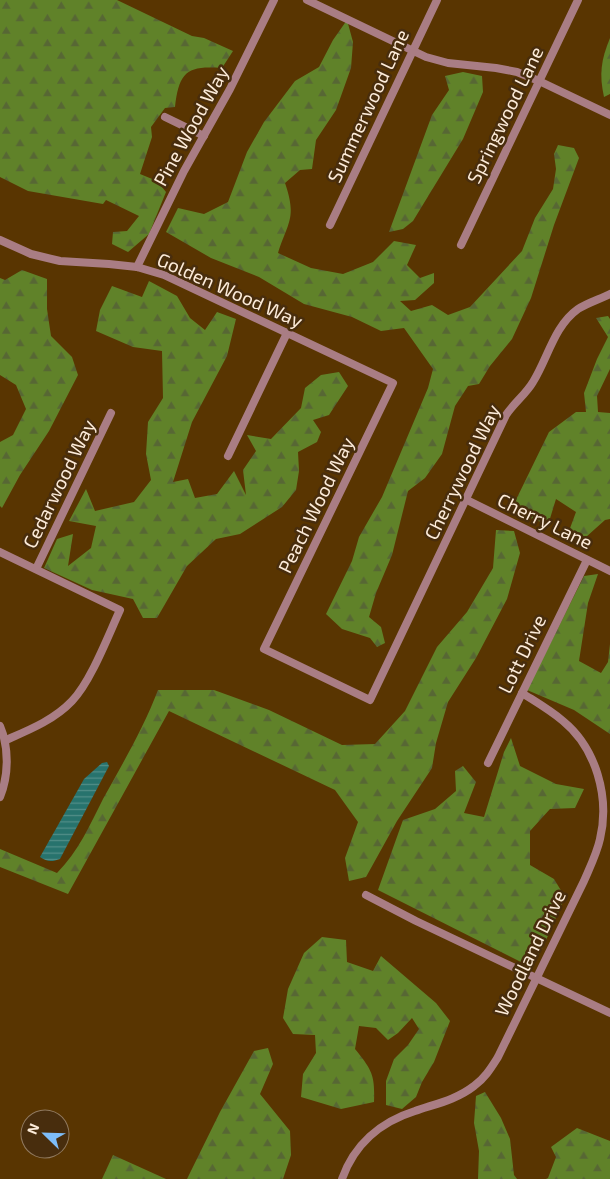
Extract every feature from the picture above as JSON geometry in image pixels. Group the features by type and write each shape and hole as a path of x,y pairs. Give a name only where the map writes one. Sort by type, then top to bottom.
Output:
{"street":[{"name":"Pine Wood Way","path":"137,267 171,195 230,89 274,0"},
{"path":"307,0 412,51 433,59 448,63 500,68 517,72 610,115"},
{"name":"Summerwood Lane","path":"330,225 437,0"},
{"name":"Springwood Lane","path":"461,245 578,0"},
{"path":"165,117 204,136"},
{"name":"Golden Wood Way","path":"0,240 31,254 60,262 137,267 173,278 392,383 384,401"},
{"name":"Cherrywood Way","path":"374,691 506,416 533,383 562,325 577,310 610,294"},
{"path":"228,456 287,333"},
{"name":"Peach Wood Way","path":"374,691 370,700 264,649 384,401"},
{"name":"Cedarwood Way","path":"36,569 111,413"},
{"name":"Cherry Lane","path":"465,499 610,571"},
{"path":"0,552 120,610 83,686 72,701 34,728 6,740"},
{"name":"Lott Drive","path":"488,763 587,560"},
{"name":"Woodland Drive","path":"342,1179 355,1153 382,1126 402,1115 440,1104 461,1095 484,1078 498,1057 596,854 602,829 603,802 597,772 586,747 579,737 556,715 522,693"},
{"path":"0,726 6,740 6,767 0,795"},
{"path":"366,895 416,921 610,1013"}],"green space":[{"path":"0,0 117,0 192,36 204,38 233,51 222,68 200,68 187,73 182,78 179,86 175,107 165,108 151,127 152,137 140,174 157,181 166,192 149,234 128,252 112,244 113,232 127,231 139,216 106,200 103,204 28,191 0,177"},
{"path":"347,20 353,42 351,68 336,110 316,140 312,169 300,170 285,183 291,212 278,253 311,268 343,274 373,262 394,241 416,245 407,265 420,278 434,273 434,283 415,300 400,301 411,311 432,305 448,315 470,307 522,251 535,218 553,189 556,169 554,154 558,145 574,148 579,158 554,225 531,298 512,339 490,366 479,384 468,386 455,406 442,454 425,478 408,491 392,555 376,593 369,617 381,627 385,643 377,647 370,638 342,629 326,614 352,561 359,537 382,497 428,388 433,369 404,328 381,331 352,317 304,304 259,277 211,258 166,232 178,208 204,214 228,202 247,152 264,122 295,81 319,67 333,40"},
{"path":"610,38 610,94 604,97 602,67"},
{"path":"463,72 482,76 483,92 463,139 413,221 403,229 389,232 432,115 449,90 445,76"},
{"path":"22,270 47,279 47,309 51,336 72,357 78,375 49,431 20,475 2,508 0,506 0,442 13,435 26,409 16,385 0,375 0,278 5,280"},
{"path":"149,281 177,296 190,318 205,330 217,312 236,319 227,356 192,422 173,482 188,479 195,498 217,494 234,471 246,495 243,470 256,451 247,435 271,439 301,408 305,388 321,375 339,372 348,386 329,415 313,420 321,432 317,442 298,452 299,471 296,490 282,507 240,534 216,539 187,566 157,618 143,618 133,599 92,590 44,568 57,539 73,534 68,566 91,548 96,526 69,521 86,489 95,511 134,502 151,480 146,454 148,422 163,398 162,351 133,347 96,331 100,310 112,286 142,297"},
{"path":"608,316 610,319 610,369 597,396 598,412 610,413 610,519 605,520 586,537 569,531 576,512 556,499 548,525 511,510 549,432 576,412 586,412 584,393 608,337 596,318"},
{"path":"496,530 514,531 520,553 507,599 476,658 448,702 436,743 432,768 397,821 366,877 349,881 345,858 358,822 335,790 169,711 68,894 0,867 0,849 57,873 77,847 88,828 140,731 158,690 214,690 269,710 342,745 375,744 405,711 437,647 467,612 493,568"},
{"path":"598,574 588,603 579,661 601,673 608,662 610,644 610,734 574,710 527,690 584,576"},
{"path":"511,738 520,766 556,784 584,789 575,808 550,809 530,831 530,865 554,879 565,897 543,947 531,967 378,890 403,820 435,809 456,791 455,771 463,766 476,782 464,813 484,817 504,752"},
{"path":"322,937 346,940 347,962 373,971 381,956 436,1003 450,1021 434,1062 422,1082 416,1097 402,1109 386,1105 386,1081 394,1059 408,1045 419,1029 412,1018 398,1033 388,1040 376,1028 359,1026 355,1049 371,1073 374,1085 374,1102 341,1109 301,1097 303,1074 316,1053 315,1035 293,1034 283,1018 288,989 304,953"},
{"path":"268,1048 273,1064 260,1094 290,1131 291,1155 283,1179 187,1179 220,1112 254,1051"},
{"path":"485,1092 501,1118 510,1139 514,1175 517,1179 478,1179 479,1151 474,1123 476,1096"},
{"path":"577,1128 610,1141 610,1179 546,1179 556,1157 551,1147"},
{"path":"113,1155 166,1179 102,1179"}],"water":[{"path":"107,762 109,766 60,859 50,861 40,857 84,779 102,763"}]}
